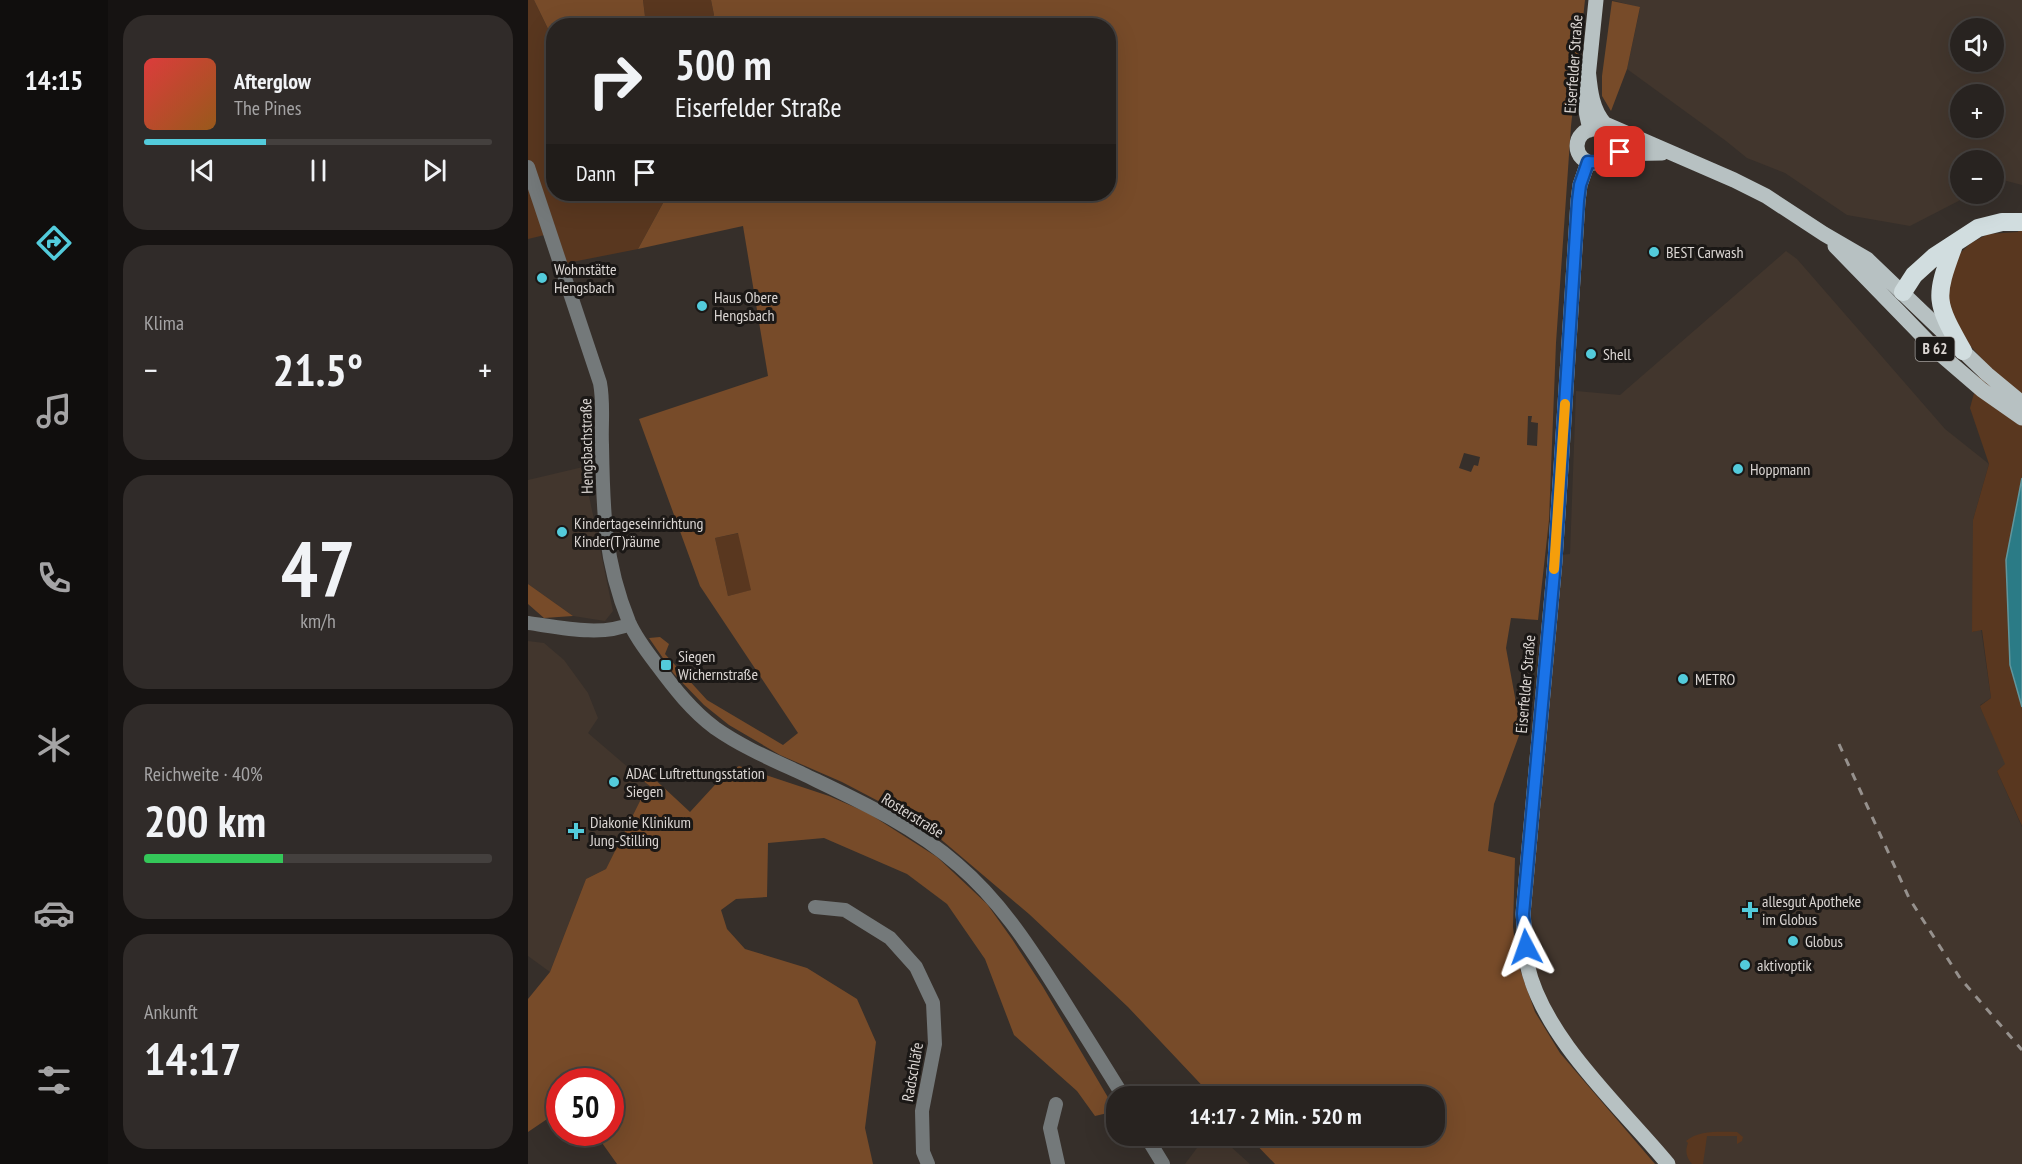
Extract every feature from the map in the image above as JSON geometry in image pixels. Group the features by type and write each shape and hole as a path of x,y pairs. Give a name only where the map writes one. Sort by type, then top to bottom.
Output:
{"highway":[{"path":"1898,298 1924,281 1954,245 1978,228 2002,222 2022,222"},
{"name":"B 62","path":"1954,245 1939,292 1941,308 1947,323 1963,351"}],"main road":[{"name":"Eiserfelder Straße","path":"1590,130 1585,107 1596,0"},
{"path":"1588,68 1592,101 1599,118 1605,124 1766,196 1824,234 1867,258 1898,298"},
{"name":"Eiserfelder Straße","path":"1609,148 1608,137 1600,131 1590,130 1579,138 1577,148 1580,156 1588,162 1580,185 1578,201 1555,561 1523,914 1527,963 1537,995 1552,1025 1575,1056 1668,1164"},
{"path":"1588,162 1602,160 1609,148 1671,153"},
{"name":"B 62","path":"1898,298 2022,403"},
{"name":"B 62","path":"1898,298 1939,353 1982,390 2022,418"}],"street":[{"name":"Hengsbachstraße","path":"528,167 600,384 603,399 604,527 615,585 630,624"},
{"path":"528,623 609,630 630,624"},
{"name":"Rosterstraße","path":"630,624 686,703 715,728 752,750 899,822 958,865 975,881 1020,933 1117,1086"},
{"name":"Radschläfe","path":"815,908 845,910 890,938 916,967 933,1003 935,1044 922,1111 923,1152 928,1164"},
{"path":"1056,1104 1050,1128 1058,1164"},
{"path":"1152,1146 1163,1164"}],"shaded area":[{"path":"528,0 534,0 546,25 546,201 664,201 638,249 567,263 553,233 528,239"},
{"path":"534,0 643,0 645,18 546,18 546,25"},
{"path":"643,0 711,0 714,15 712,18 645,18"},
{"path":"711,0 1585,0 1571,126 1556,343 1549,520 1538,620 1511,618 1506,648 1521,730 1494,804 1488,851 1515,858 1513,927 1517,961 1535,1012 1560,1053 1655,1164 1275,1164 1258,1146 1445,1146 1445,1086 1203,1086 1128,1007 1029,914 924,825 842,782 780,755 729,725 704,705 674,674 649,638 660,637 669,644 665,654 707,700 783,745 798,733 700,586 639,419 768,376 743,226 638,249 664,201 1116,201 1116,18 712,18 714,15","holes":["1528,416 1532,416 1531,422 1538,423 1537,446 1527,445","1464,453 1480,457 1478,466 1474,465 1471,472 1459,468","738,533 751,590 728,596 715,538"]},
{"path":"1612,0 2022,0 2022,185 2004,180 2004,150 1950,150 1950,204 1953,204 1910,226 1847,215 1785,173 1747,158 1627,69 1640,8"},
{"path":"1612,1 1640,7 1627,69 1611,111 1602,96 1602,76"},
{"path":"2022,218 2022,478 2016,504 2010,665 2022,707 2022,826 1997,771 2005,764 1980,706 1991,698 1982,630 1972,632 1973,520 1989,464 1970,408 1983,360 1957,331 1946,302 1955,258 1971,243 1988,234 2018,232"},
{"path":"1786,251 1797,259 1945,429 1989,464 1973,520 1973,632 1981,629 1991,698 1980,705 1981,709 2006,764 1997,771 2022,827 2022,1164 1668,1164 1575,1056 1537,995 1523,914 1560,555 1570,554 1576,391 1620,395"},
{"name":"Kindertageseinrichtung Kinder(T)räume","path":"583,467 613,611 605,621 573,616 528,584 528,480"},
{"path":"739,533 752,590 728,596 715,538"},
{"path":"528,584 573,616 544,618 528,604"},
{"name":"Diakonie Klinikum Jung-Stilling","path":"528,641 544,643 564,660 588,693 598,718 588,733 651,787 644,793 606,869 586,879 550,972 528,956"},
{"path":"739,766 829,796 868,813 937,857 987,904 1012,939 1106,1094 1106,1113 1095,1116 1077,1091 1014,1035 985,959 947,904 907,874 824,838 768,843 767,897 736,899 721,910 727,929 745,949 807,968 857,999 876,1042 865,1128 873,1164 617,1164 604,1146 624,1146 624,1068 546,1068 546,1120 528,1132 528,999 550,972 586,879 606,869 644,793 651,787 641,779 647,772 690,812 724,775"},
{"path":"1710,1132 1737,1132 1743,1137 1742,1141 1737,1144 1737,1136 1707,1136 1703,1164 1692,1164 1688,1159 1686,1141 1691,1137"},
{"path":"1199,1146 1230,1146 1250,1164 1185,1164"}],"water":[{"path":"2022,478 2022,707 2010,665 2006,560"}],"railway":[{"path":"1839,744 1909,898 1960,978 2022,1050"}],"slow traffic":[{"path":"1554,569 1565,404"}],"place":[{"name":"BEST Carwash","path":"1654,252"},
{"name":"Wohnstätte Hengsbach","path":"542,278"},
{"name":"Haus Obere Hengsbach","path":"702,306"},
{"name":"Shell","path":"1591,354"},
{"name":"Hoppmann","path":"1738,469"},
{"name":"Kindertageseinrichtung Kinder(T)räume","path":"562,532"},
{"name":"Siegen Wichernstraße","path":"666,665"},
{"name":"METRO","path":"1683,679"},
{"name":"ADAC Luftrettungsstation Siegen","path":"614,782"},
{"name":"Diakonie Klinikum Jung-Stilling","path":"576,831"},
{"name":"allesgut Apotheke im Globus","path":"1750,910"},
{"name":"Globus","path":"1793,941"},
{"name":"aktivoptik","path":"1745,965"}],"route":[{"path":"1526,947 1523,914 1555,561 1578,201 1580,185 1588,162 1596,162 1608,154 1620,152"}]}
